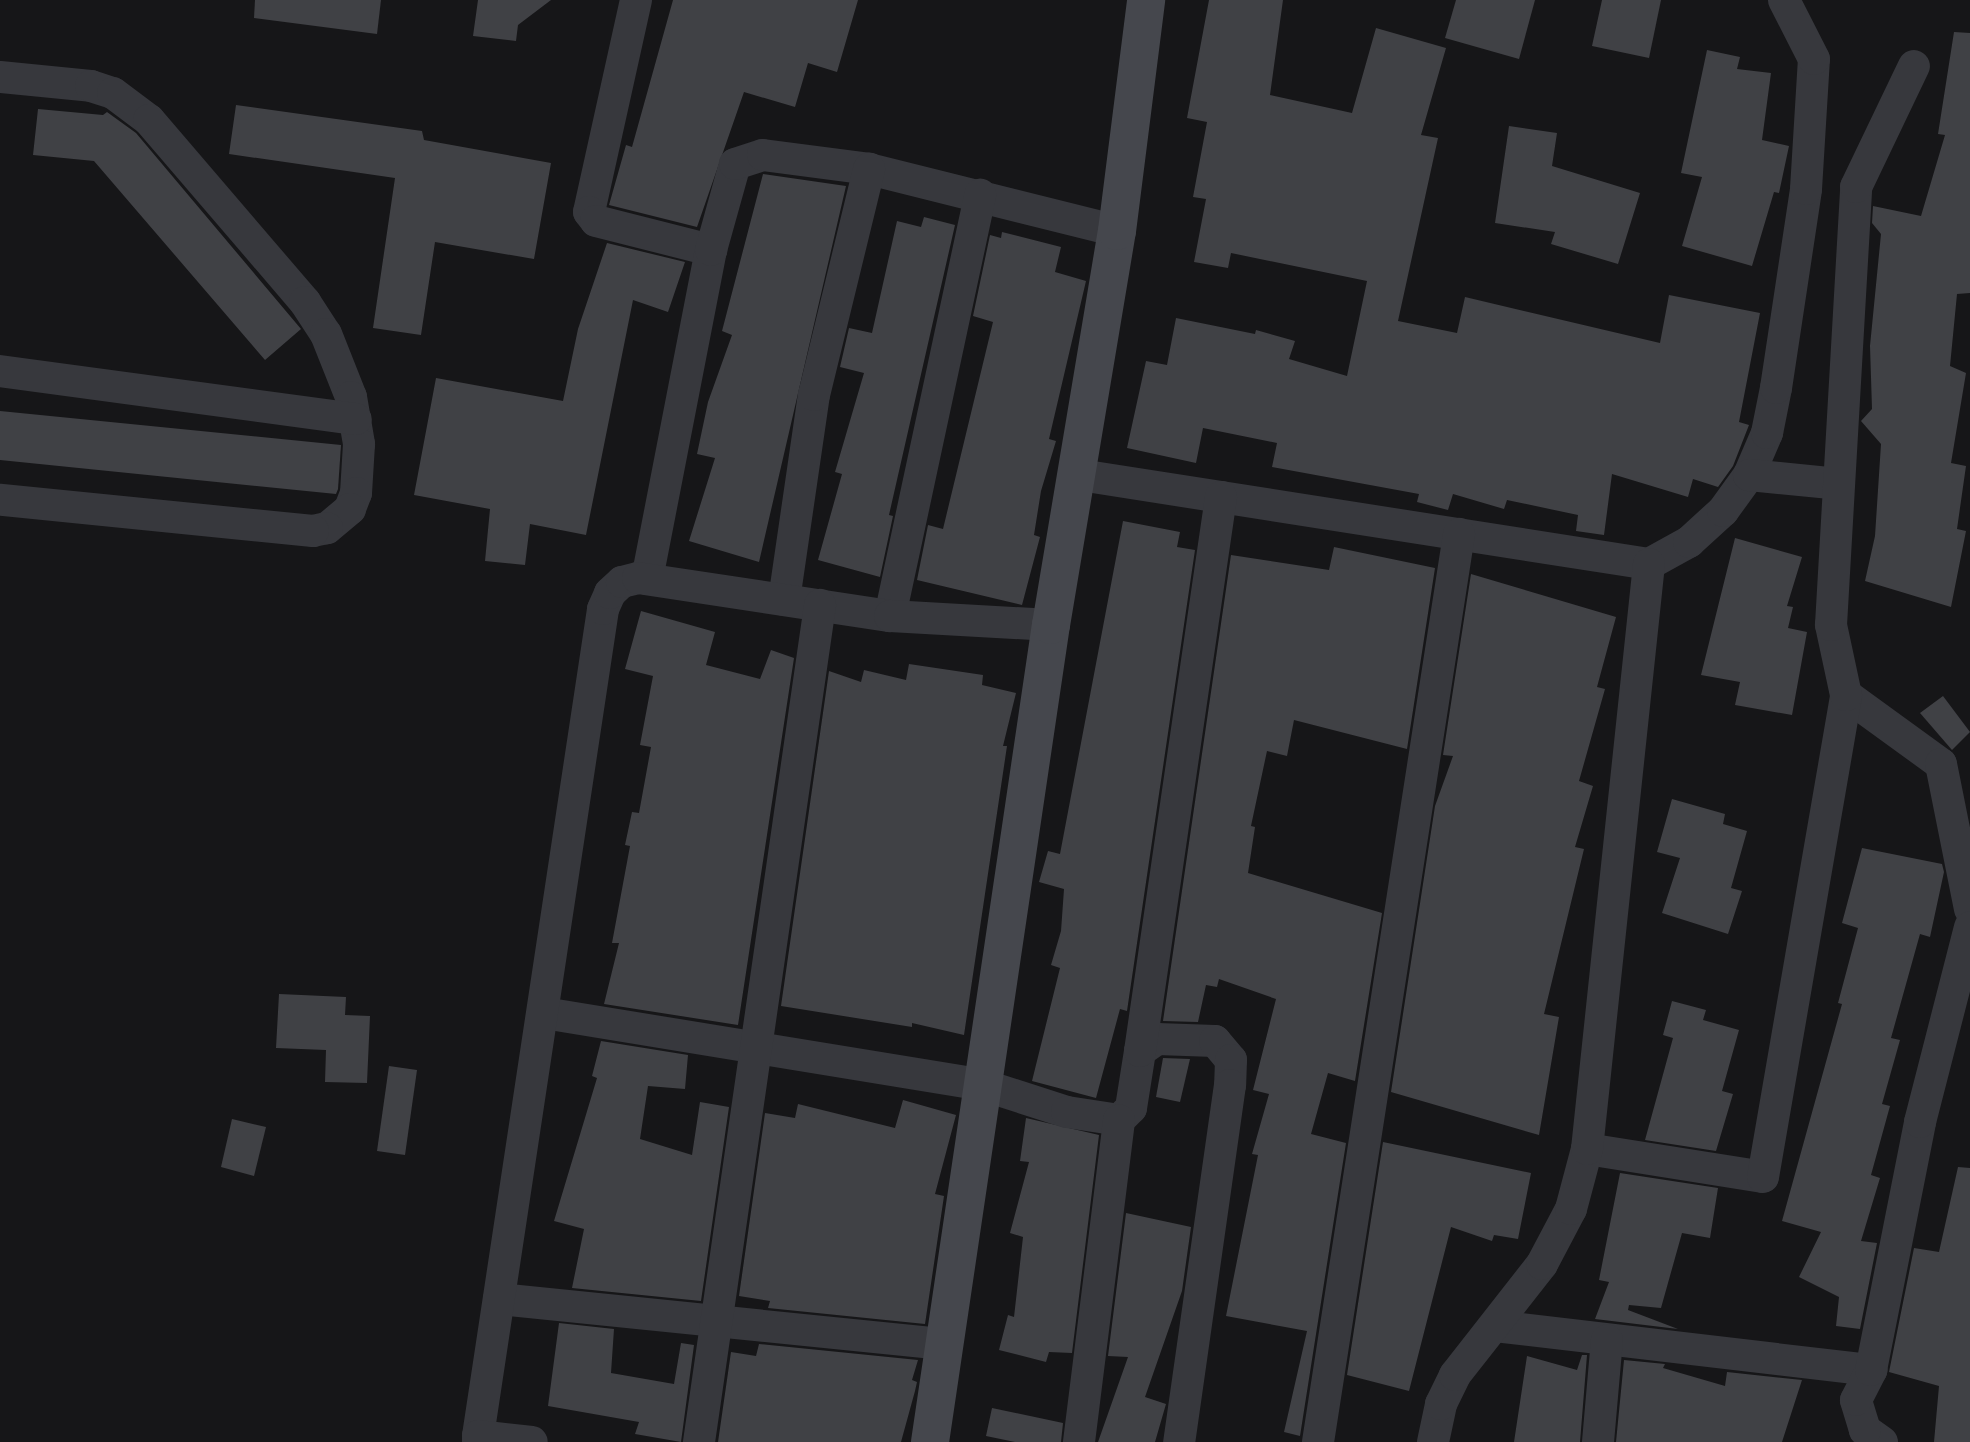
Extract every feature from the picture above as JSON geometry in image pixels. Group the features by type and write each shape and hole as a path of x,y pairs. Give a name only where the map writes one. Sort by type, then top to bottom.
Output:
{"street":[{"path":"636,0 589,212 596,221 711,250"},
{"path":"930,1442 1051,625 1080,475 1146,0"},
{"path":"1080,475 1649,564 1706,527 1749,475 1767,433 1806,189 1814,59 1784,0"},
{"path":"1587,1149 1763,1177 1846,695 1831,625 1856,187 1914,66"},
{"path":"0,77 91,86 113,93 149,120 305,302 343,369 356,419 356,493 350,509 327,528 298,530 0,500"},
{"path":"647,579 711,250 729,173 743,158 763,155 869,169 1116,231"},
{"path":"784,600 812,405 869,169"},
{"path":"890,616 980,195"},
{"path":"0,371 356,419"},
{"path":"1749,475 1839,484"},
{"path":"1079,1442 1119,1120 1131,1108 1221,497"},
{"path":"1318,1442 1459,534"},
{"path":"1433,1442 1441,1404 1455,1375 1542,1264 1571,1209 1587,1149 1649,564"},
{"path":"532,1442 478,1439 603,609 610,593 622,582 647,579 890,616 1051,625"},
{"path":"699,1442 713,1324 759,1046 820,605"},
{"path":"1846,695 1941,764 1970,909"},
{"path":"1882,1442 1865,1430 1856,1400 1871,1370 1920,1122 1967,961 1970,927"},
{"path":"544,1013 759,1046 983,1085 1067,1112 1119,1120"},
{"path":"1140,1051 1157,1039 1215,1041 1231,1060 1179,1442"},
{"path":"499,1299 713,1324 944,1344"},
{"path":"1494,1326 1871,1370"},
{"path":"1598,1442 1607,1340"}],"building":[{"path":"255,0 381,0 377,34 254,18"},
{"path":"478,0 551,0 518,25 516,41 473,36"},
{"path":"673,0 858,0 837,72 808,63 795,107 744,92 697,227 609,205 626,145 632,147"},
{"path":"1209,0 1283,0 1270,95 1352,113 1376,28 1446,48 1421,135 1438,138 1398,321 1457,333 1465,297 1660,343 1669,295 1760,313 1739,422 1749,425 1733,466 1718,487 1693,479 1688,497 1612,474 1604,535 1576,531 1578,515 1507,500 1504,509 1453,494 1448,510 1417,502 1419,494 1272,467 1277,443 1203,428 1196,463 1127,448 1146,361 1167,365 1176,318 1255,334 1256,330 1295,341 1289,359 1347,376 1367,281 1231,253 1228,268 1194,262 1206,199 1193,197 1207,122 1187,118"},
{"path":"1456,0 1535,0 1519,59 1445,38"},
{"path":"1602,0 1661,0 1649,58 1592,46"},
{"path":"1954,32 1970,33 1970,293 1957,294 1950,366 1966,373 1951,463 1966,466 1957,529 1966,531 1951,607 1865,581 1875,536 1881,444 1861,421 1872,409 1870,346 1881,234 1872,223 1873,206 1921,216 1945,135 1938,134"},
{"path":"1707,50 1740,57 1737,69 1771,73 1762,140 1789,146 1779,193 1774,192 1752,266 1682,246 1702,177 1681,173"},
{"path":"236,105 422,131 424,140 551,163 534,259 435,242 421,335 373,328 395,178 229,154"},
{"path":"38,109 103,115 107,112 136,133 301,329 265,360 94,161 33,155"},
{"path":"1509,126 1557,133 1552,166 1640,193 1618,264 1551,244 1555,232 1495,223"},
{"path":"763,174 846,186 759,562 689,541 715,458 697,454 708,402 732,335 722,331"},
{"path":"924,217 955,225 889,515 893,516 880,577 818,560 842,474 835,472 864,373 840,367 849,328 872,333 897,221 921,227"},
{"path":"1002,232 1061,247 1055,272 1086,281 1049,439 1056,441 1041,491 1034,535 1040,537 1022,605 917,580 928,525 943,529 993,322 973,316 990,235 1001,238"},
{"path":"607,243 685,262 668,312 633,300 586,535 530,524 525,565 485,561 490,509 414,495 436,378 563,401 578,329"},
{"path":"0,411 341,445 338,489 336,494 0,460"},
{"path":"1123,521 1180,532 1177,547 1195,550 1127,1011 1120,1009 1096,1098 1032,1081 1060,968 1051,965 1061,931 1064,889 1039,882 1048,851 1060,854"},
{"path":"1735,538 1802,557 1787,606 1793,607 1788,628 1807,632 1792,715 1735,705 1740,682 1701,675"},
{"path":"1334,547 1435,568 1407,749 1294,720 1287,756 1267,751 1251,826 1255,827 1248,873 1382,913 1355,1081 1328,1073 1311,1134 1346,1143 1300,1436 1284,1432 1307,1331 1226,1316 1258,1155 1252,1154 1269,1094 1253,1090 1276,999 1219,979 1217,987 1206,985 1198,1022 1163,1021 1231,555 1329,570"},
{"path":"1471,574 1616,617 1597,687 1605,689 1579,781 1593,786 1575,847 1584,849 1544,1014 1559,1017 1539,1135 1391,1092 1435,806 1453,756 1443,755"},
{"path":"641,611 715,632 706,665 760,679 771,650 794,658 738,1025 604,1004 619,943 612,943 630,846 625,845 632,812 639,813 651,747 640,745 653,676 625,669"},
{"path":"909,664 983,675 982,685 1016,693 1003,746 1007,746 964,1035 912,1023 912,1027 781,1006 829,671 861,682 864,670 906,680"},
{"path":"1943,696 1970,732 1952,750 1920,713"},
{"path":"1672,799 1725,814 1723,824 1747,831 1731,888 1742,891 1728,934 1662,913 1680,858 1657,852"},
{"path":"1862,848 1942,864 1944,872 1930,937 1920,934 1891,1038 1900,1040 1882,1104 1890,1106 1871,1175 1880,1178 1861,1241 1877,1243 1860,1329 1836,1326 1839,1297 1799,1277 1821,1232 1782,1221 1842,1004 1838,1003 1858,928 1842,923"},
{"path":"279,994 346,997 345,1015 370,1016 367,1083 325,1082 326,1050 276,1048"},
{"path":"1672,1001 1706,1010 1703,1020 1739,1030 1722,1091 1733,1094 1716,1151 1645,1140 1673,1038 1663,1035"},
{"path":"601,1041 688,1055 685,1089 648,1086 640,1139 692,1155 700,1102 729,1107 701,1301 572,1288 584,1229 554,1221 597,1078 592,1076"},
{"path":"1163,1058 1190,1059 1180,1102 1156,1097"},
{"path":"389,1066 417,1070 405,1155 377,1151"},
{"path":"903,1100 956,1115 935,1194 944,1196 925,1324 768,1308 770,1301 739,1296 765,1113 795,1118 798,1104 895,1128"},
{"path":"1026,1118 1099,1135 1072,1353 1049,1352 1046,1362 999,1350 1008,1315 1014,1317 1023,1237 1010,1233 1029,1162 1020,1161"},
{"path":"232,1119 266,1127 254,1176 221,1167"},
{"path":"1383,1142 1531,1173 1518,1239 1494,1235 1492,1241 1451,1227 1409,1391 1347,1375"},
{"path":"1958,1167 1970,1168 1970,1442 1934,1442 1939,1386 1889,1372 1914,1248 1939,1252"},
{"path":"1620,1173 1718,1188 1710,1238 1682,1233 1661,1308 1629,1305 1628,1310 1678,1329 1595,1319 1609,1282 1599,1280"},
{"path":"1126,1213 1191,1227 1182,1291 1145,1397 1166,1404 1155,1442 1098,1442 1128,1357 1108,1356"},
{"path":"559,1323 614,1329 611,1373 674,1384 681,1343 694,1345 681,1442 635,1434 639,1422 548,1406"},
{"path":"759,1344 918,1360 912,1380 917,1382 901,1442 718,1442 731,1352 756,1356"},
{"path":"1582,1355 1587,1355 1580,1442 1514,1442 1527,1356 1577,1370"},
{"path":"1624,1360 1665,1364 1663,1368 1725,1386 1727,1372 1802,1380 1782,1442 1616,1442"},
{"path":"992,1408 1063,1423 1061,1442 1015,1442 986,1436"}]}
